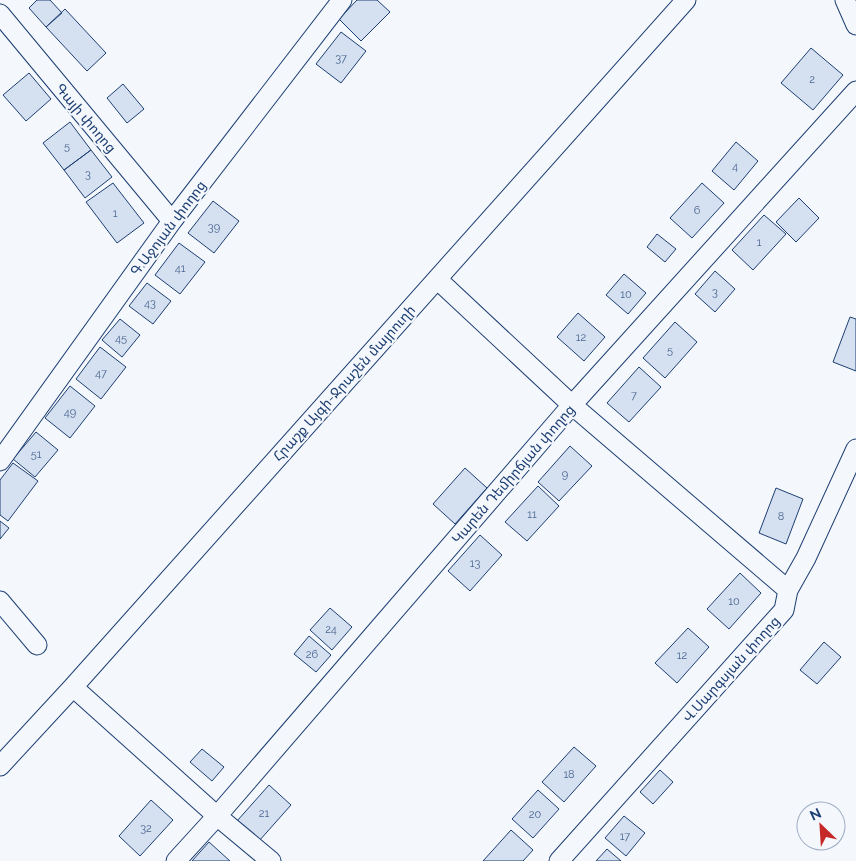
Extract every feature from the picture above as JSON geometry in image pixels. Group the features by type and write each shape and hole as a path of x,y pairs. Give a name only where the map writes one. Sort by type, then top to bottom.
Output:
{"street":[{"name":"Գ.Աջոյան փողոց","path":"0,461 172,221 342,0"},
{"name":"Հրաշք Այգի-Ջրաշեն մայրուղի","path":"0,766 73,687 686,0"},
{"path":"845,0 856,25"},
{"name":"Գայի փողոց","path":"0,14 172,221"},
{"name":"Կարեն Դեմիրճյան փողոց","path":"176,861 572,405 856,91"},
{"path":"437,279 572,405 788,590"},
{"name":"Վ.Սարգսյան փողոց","path":"559,861 784,610 788,590 806,558 856,449"},
{"path":"0,601 37,645"},
{"path":"73,687 217,816 271,861"}],"building":[{"path":"37,0 50,0 62,13 46,27 29,8"},
{"path":"357,0 377,0 390,12 361,41 339,19"},
{"path":"65,9 106,53 87,71 46,27"},
{"path":"341,32 366,51 341,83 316,64"},
{"path":"811,48 843,75 813,110 781,83"},
{"path":"29,73 51,99 26,121 3,95"},
{"path":"123,84 144,109 127,123 107,98"},
{"path":"70,122 91,150 64,170 43,143"},
{"path":"736,142 758,161 734,190 712,171"},
{"path":"91,150 112,177 85,198 64,170"},
{"path":"113,183 144,223 117,243 86,202"},
{"path":"702,183 724,203 692,238 670,218"},
{"path":"799,198 819,218 796,242 776,222"},
{"path":"213,201 239,221 214,253 188,233"},
{"path":"764,215 786,234 753,270 732,250"},
{"path":"657,234 676,249 665,262 647,247"},
{"path":"179,243 205,262 180,294 155,275"},
{"path":"715,271 735,289 715,312 695,294"},
{"path":"624,274 646,293 628,314 606,295"},
{"path":"147,283 171,301 153,324 129,306"},
{"path":"578,313 605,337 584,361 557,337"},
{"path":"850,317 856,319 856,371 833,362"},
{"path":"120,319 140,335 122,357 102,340"},
{"path":"675,322 697,342 665,378 643,358"},
{"path":"100,347 126,367 101,399 76,379"},
{"path":"639,367 661,387 629,422 607,403"},
{"path":"70,386 95,406 70,438 45,418"},
{"path":"36,432 58,450 35,477 13,459"},
{"path":"570,446 592,466 559,501 538,482"},
{"path":"13,463 38,481 8,521 0,515 0,480"},
{"path":"465,468 487,488 455,524 433,504"},
{"path":"538,486 559,506 527,541 505,522"},
{"path":"776,488 803,499 786,544 759,533"},
{"path":"0,521 9,528 0,539"},
{"path":"480,535 502,555 470,591 448,571"},
{"path":"740,573 761,593 729,629 707,609"},
{"path":"330,608 352,627 332,650 310,630"},
{"path":"688,628 709,647 677,683 655,663"},
{"path":"309,636 331,655 316,672 294,654"},
{"path":"824,642 841,657 817,684 800,670"},
{"path":"574,747 596,766 564,802 542,782"},
{"path":"202,749 224,767 212,781 190,762"},
{"path":"660,770 673,782 653,804 640,792"},
{"path":"269,785 291,805 259,841 237,821"},
{"path":"538,790 559,809 533,838 512,819"},
{"path":"151,800 173,820 140,856 119,836"},
{"path":"624,816 645,833 626,856 605,838"},
{"path":"511,830 533,850 523,861 483,861"},
{"path":"209,842 230,861 192,861"},
{"path":"607,849 621,861 596,861"}]}
